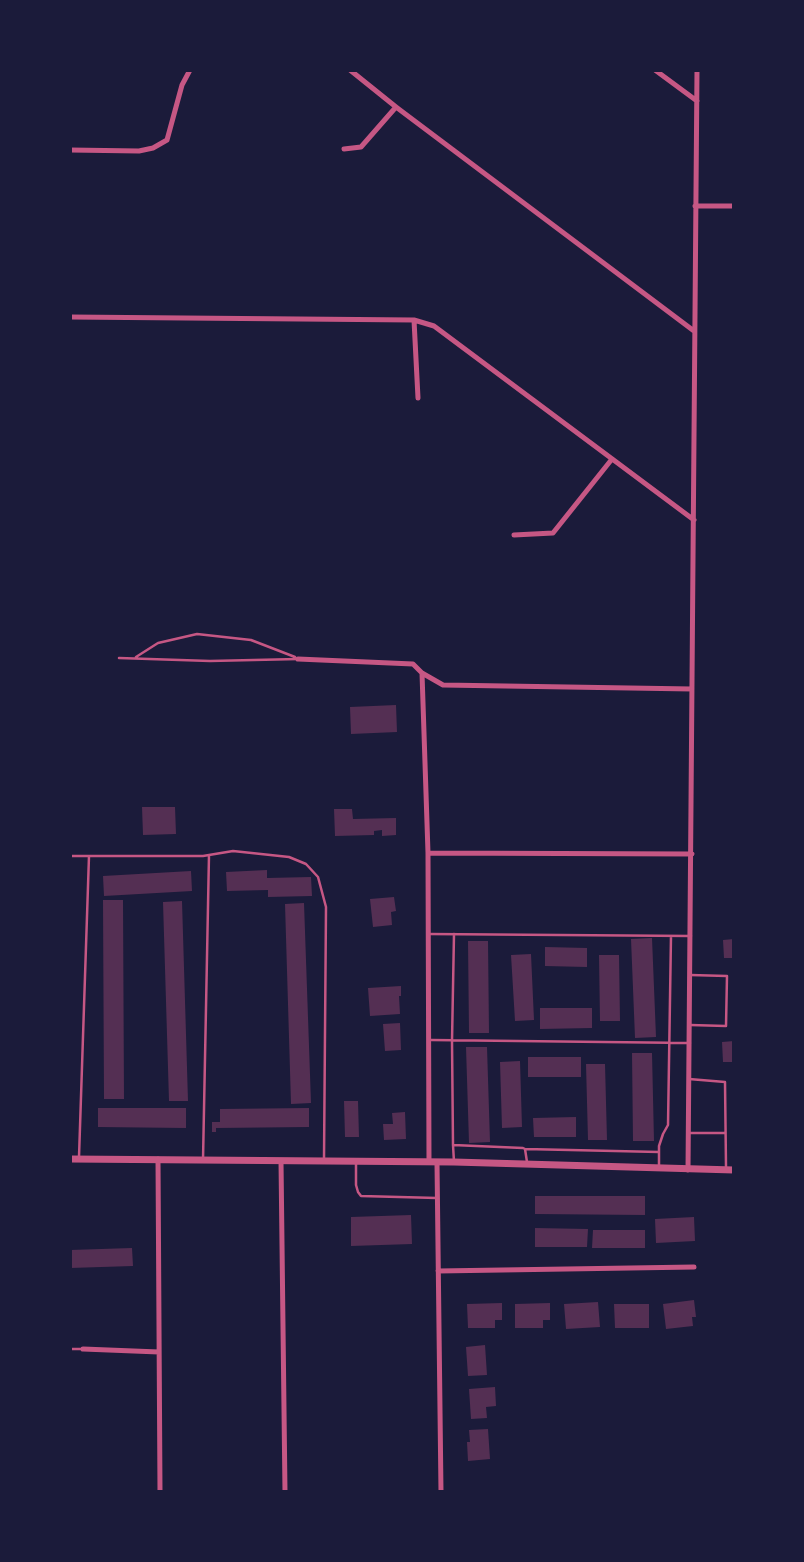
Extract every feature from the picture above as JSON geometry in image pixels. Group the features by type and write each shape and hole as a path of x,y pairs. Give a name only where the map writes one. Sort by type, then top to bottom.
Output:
{"street":[{"path":"70,150 139,151 159,146 167,140 182,85 190,70"},
{"path":"350,70 694,331"},
{"path":"655,70 697,101"},
{"path":"688,1170 697,70"},
{"path":"344,149 361,147 396,107"},
{"path":"695,206 734,205"},
{"path":"70,317 414,320 434,326 695,521"},
{"path":"414,320 418,398"},
{"path":"514,535 553,533 612,459"},
{"path":"298,659 414,664 422,673 443,685 692,689"},
{"path":"422,673 428,853 429,1041 433,1162 437,1198 441,1492"},
{"path":"428,853 692,854"},
{"path":"74,1159 454,1162 730,1170"},
{"path":"158,1159 160,1492"},
{"path":"281,1161 285,1492"},
{"path":"438,1271 694,1267"},
{"path":"83,1349 159,1352"}],"lane":[{"path":"133,658 158,643 197,634 251,640 298,659"},
{"path":"119,658 210,661 298,659"},
{"path":"70,856 209,855 233,851 289,857 306,864 318,877 326,907 324,1161"},
{"path":"203,1160 209,855"},
{"path":"74,1159 80,1130 89,856"},
{"path":"428,934 691,936"},
{"path":"454,934 454,1162"},
{"path":"659,1169 659,1152 668,1125 671,936"},
{"path":"690,975 727,976 726,1026 690,1025"},
{"path":"429,1041 690,1043"},
{"path":"689,1079 725,1082 730,1170"},
{"path":"689,1133 726,1133"},
{"path":"453,1146 659,1152"},
{"path":"525,1149 527,1165"},
{"path":"356,1161 356,1185 361,1196 437,1198"},
{"path":"70,1349 83,1349"}],"building":[{"path":"396,705 397,732 351,734 350,707"},
{"path":"142,807 175,807 176,834 143,835"},
{"path":"334,809 352,809 353,819 396,818 396,835 382,836 382,830 374,831 374,835 335,836"},
{"path":"267,870 267,878 311,877 312,896 268,897 268,890 227,891 226,872"},
{"path":"191,871 192,891 104,896 103,876"},
{"path":"394,897 396,911 391,912 392,925 373,927 370,899"},
{"path":"103,900 123,900 124,1099 104,1099"},
{"path":"182,901 188,1101 169,1101 163,902"},
{"path":"304,903 311,1103 291,1104 285,904"},
{"path":"652,938 656,1037 635,1038 631,939"},
{"path":"734,939 734,958 724,958 723,940"},
{"path":"468,941 488,941 489,1033 469,1033"},
{"path":"545,947 587,948 587,967 545,966"},
{"path":"531,954 534,1020 515,1021 511,955"},
{"path":"599,955 619,955 620,1021 600,1021"},
{"path":"401,986 400,1014 370,1016 368,988"},
{"path":"540,1008 592,1008 592,1028 540,1029"},
{"path":"400,1023 401,1050 385,1051 383,1024"},
{"path":"734,1041 734,1062 723,1062 722,1042"},
{"path":"466,1047 487,1047 490,1142 469,1143"},
{"path":"632,1053 652,1053 654,1141 633,1141"},
{"path":"528,1057 581,1057 581,1077 528,1077"},
{"path":"520,1061 522,1127 502,1128 500,1062"},
{"path":"586,1064 605,1064 607,1140 588,1140"},
{"path":"344,1101 358,1101 359,1137 345,1137"},
{"path":"98,1108 186,1108 186,1128 98,1127"},
{"path":"309,1108 309,1127 216,1128 216,1132 212,1132 212,1122 220,1122 220,1109"},
{"path":"405,1112 406,1139 384,1140 383,1124 393,1124 392,1113"},
{"path":"576,1117 576,1137 534,1137 533,1118"},
{"path":"535,1196 645,1196 645,1215 535,1214"},
{"path":"411,1215 412,1244 351,1246 351,1217"},
{"path":"694,1217 695,1241 656,1243 655,1219"},
{"path":"535,1228 588,1229 587,1247 535,1247"},
{"path":"593,1230 645,1230 645,1248 592,1248"},
{"path":"132,1248 133,1266 70,1268 70,1250"},
{"path":"694,1300 696,1317 692,1317 693,1326 666,1329 663,1304"},
{"path":"598,1302 600,1327 566,1329 564,1304"},
{"path":"502,1303 502,1320 495,1320 495,1328 468,1328 467,1304"},
{"path":"550,1303 550,1320 543,1320 543,1328 515,1328 515,1304"},
{"path":"614,1304 649,1304 649,1328 615,1328"},
{"path":"485,1345 487,1375 468,1376 466,1347"},
{"path":"495,1387 496,1406 486,1407 487,1418 471,1419 469,1389"},
{"path":"488,1429 490,1459 468,1461 469,1430"}]}
